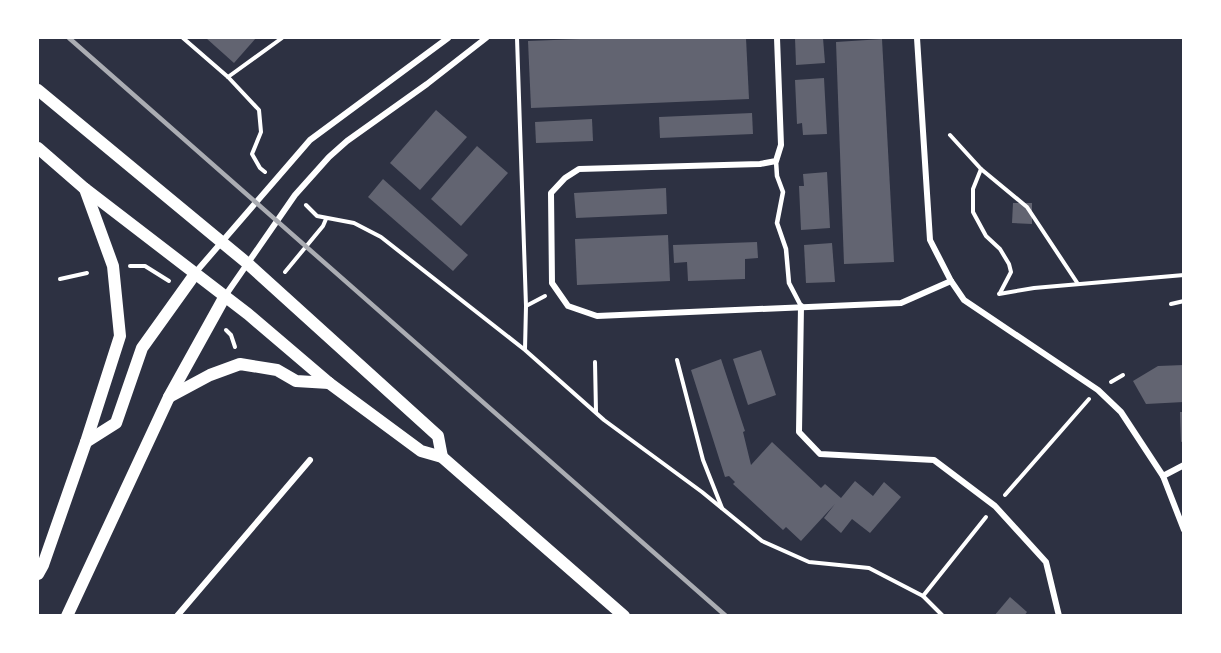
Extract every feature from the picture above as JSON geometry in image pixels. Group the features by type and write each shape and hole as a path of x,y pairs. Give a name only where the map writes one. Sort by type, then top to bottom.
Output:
{"main road":[{"path":"38,90 247,264 438,436 442,458"},
{"path":"38,148 84,188 225,296 329,383 421,451 442,458 624,615"},
{"path":"38,574 86,442 120,336 113,266 84,188"},
{"path":"86,442 116,423 142,348 195,274"},
{"path":"67,615 169,398 225,296"},
{"path":"169,398 210,375 240,364 277,370 296,381 329,383"}],"street":[{"path":"195,274 310,140 448,38"},
{"path":"225,296 295,195 329,157 347,141 427,84 486,38"},
{"path":"777,38 781,145 776,161 760,164 579,170 565,178 551,193 552,284 568,306 597,316 900,303 951,281"},
{"path":"917,38 930,240 951,281 964,300 1098,390 1121,412 1163,476 1184,530"},
{"path":"801,306 799,432 820,454 934,460 995,506 1046,562 1059,615"},
{"path":"177,615 310,460"},
{"path":"1163,476 1184,465"}],"lane":[{"path":"776,161 777,176 783,192 777,223 786,249 789,283 801,306"}],"path":[{"path":"183,38 228,77 259,110 261,132 252,154 264,171"},
{"path":"228,77 282,38"},
{"path":"517,38 526,306 525,350"},
{"path":"950,135 981,169 1027,207 1078,284"},
{"path":"981,169 974,189 974,212 986,236 1005,256 1011,272 999,294 1034,288 1184,275"},
{"path":"310,209 317,216 354,223 381,237 525,350 596,412 762,541 809,562 869,568 923,596 943,615"},
{"path":"283,273 323,226 326,219"},
{"path":"129,266 145,266 169,280"},
{"path":"60,279 87,273"},
{"path":"1171,304 1184,301"},
{"path":"226,330 231,335 236,349"},
{"path":"677,360 703,460 722,508"},
{"path":"595,362 596,412"},
{"path":"923,596 995,506 1098,390 1123,375"}],"building":[{"path":"206,38 256,38 234,63"},
{"path":"605,38 746,38 749,99 531,108 528,41"},
{"path":"795,38 823,38 825,63 796,65"},
{"path":"882,39 894,262 844,264 836,42"},
{"path":"824,78 827,134 803,135 802,123 797,124 795,80"},
{"path":"436,110 467,137 420,190 390,163"},
{"path":"752,113 753,134 660,138 659,117"},
{"path":"592,119 593,141 536,143 535,122"},
{"path":"477,146 508,173 461,226 431,199"},
{"path":"827,172 830,228 801,230 799,186 804,186 803,174"},
{"path":"383,179 468,255 453,271 368,197"},
{"path":"666,188 667,214 576,218 574,193"},
{"path":"1013,203 1032,203 1032,224 1012,223"},
{"path":"668,235 670,281 577,285 575,239"},
{"path":"757,242 758,258 745,259 745,279 688,281 687,262 674,263 673,245"},
{"path":"832,243 835,282 806,283 804,245"},
{"path":"761,350 776,395 748,405 733,359"},
{"path":"721,359 745,431 743,432 751,465 772,442 821,488 825,484 841,498 855,481 873,496 884,482 901,497 870,533 852,519 841,533 824,518 835,504 801,541 786,527 783,530 733,484 735,482 729,476 725,477 691,370"},
{"path":"1184,365 1184,402 1146,404 1133,381 1158,366"},
{"path":"1180,412 1184,412 1184,441 1181,442"},
{"path":"1010,597 1027,612 1024,616 994,616"}],"railway":[{"path":"69,38 726,616"}]}
